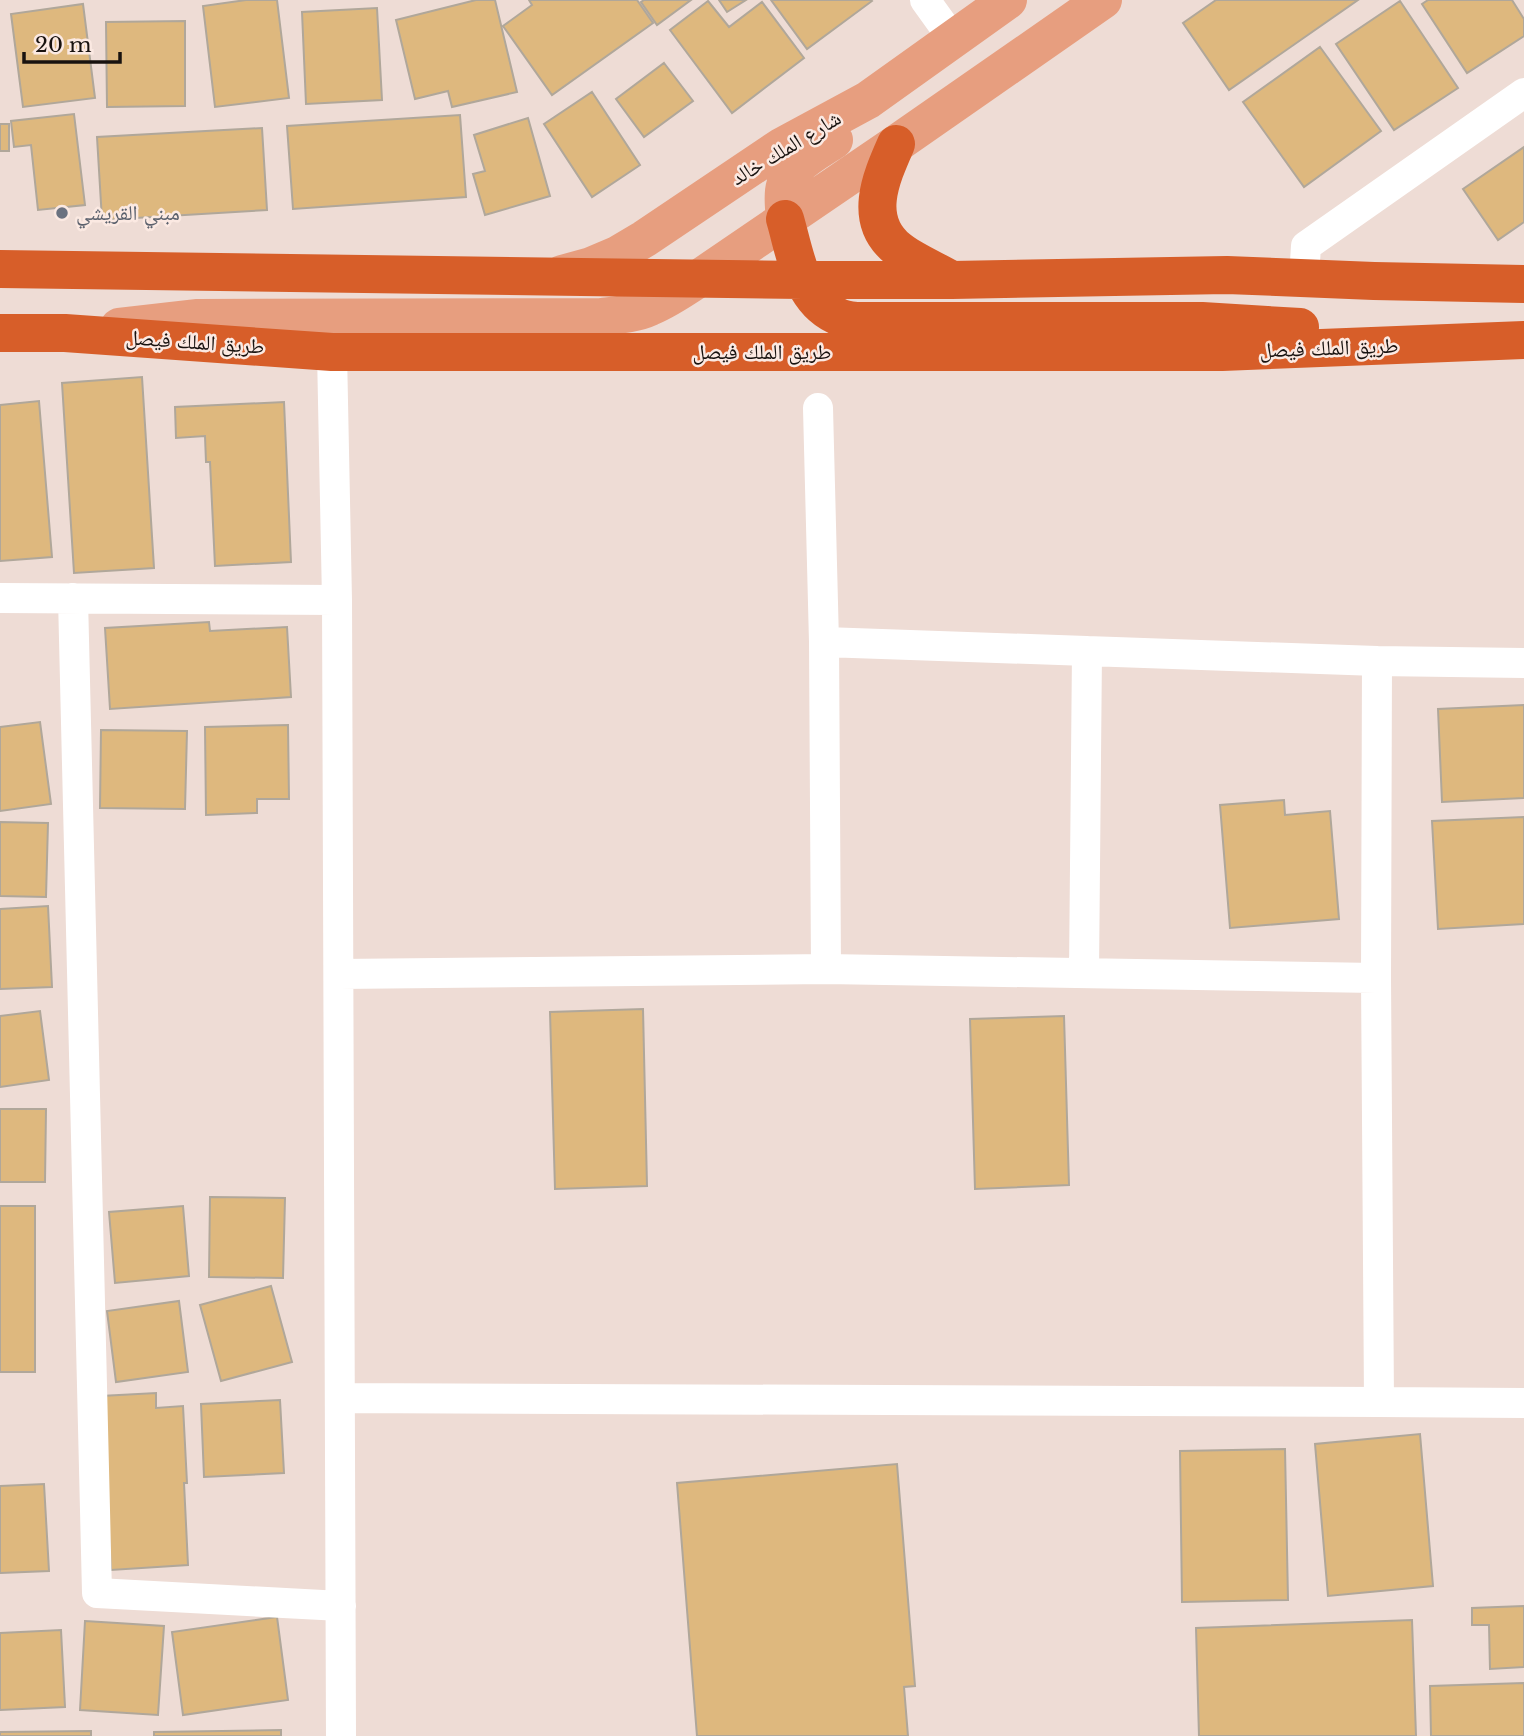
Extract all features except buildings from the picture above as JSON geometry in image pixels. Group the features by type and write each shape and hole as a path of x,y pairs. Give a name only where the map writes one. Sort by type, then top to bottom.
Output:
{"highway":[{"path":"896,144 881,177 877,199 880,225 888,239 899,250 952,280"},
{"path":"785,219 803,280 810,294 822,308 837,317 856,321 1202,321 1519,340"},
{"path":"0,269 803,280 1227,275 1388,282 1524,284"},
{"name":"طريق الملك فيصل","path":"0,333 65,333 332,352 1223,352 1519,340"}],"main road":[{"name":"شارع الملك خالد","path":"553,277 591,266 635,245 780,147 868,100 1008,0"},
{"path":"65,333 198,318 601,317 628,314 650,307 698,279 1103,0"},
{"path":"785,219 784,187 798,165 871,114 919,64"}],"street":[{"path":"925,0 953,39"},
{"path":"1304,278 1306,246 1524,93"},
{"path":"332,352 337,600 341,1736"},
{"path":"818,408 824,642 826,969"},
{"path":"0,598 337,600"},
{"path":"73,598 97,1593 341,1606"},
{"path":"824,642 1377,661 1524,663"},
{"path":"1084,973 1087,651"},
{"path":"1377,661 1379,1402"},
{"path":"339,974 826,969 1376,978"},
{"path":"341,1398 1524,1403"}],"place":[{"name":"مبني القريشي","path":"62,213"}]}
